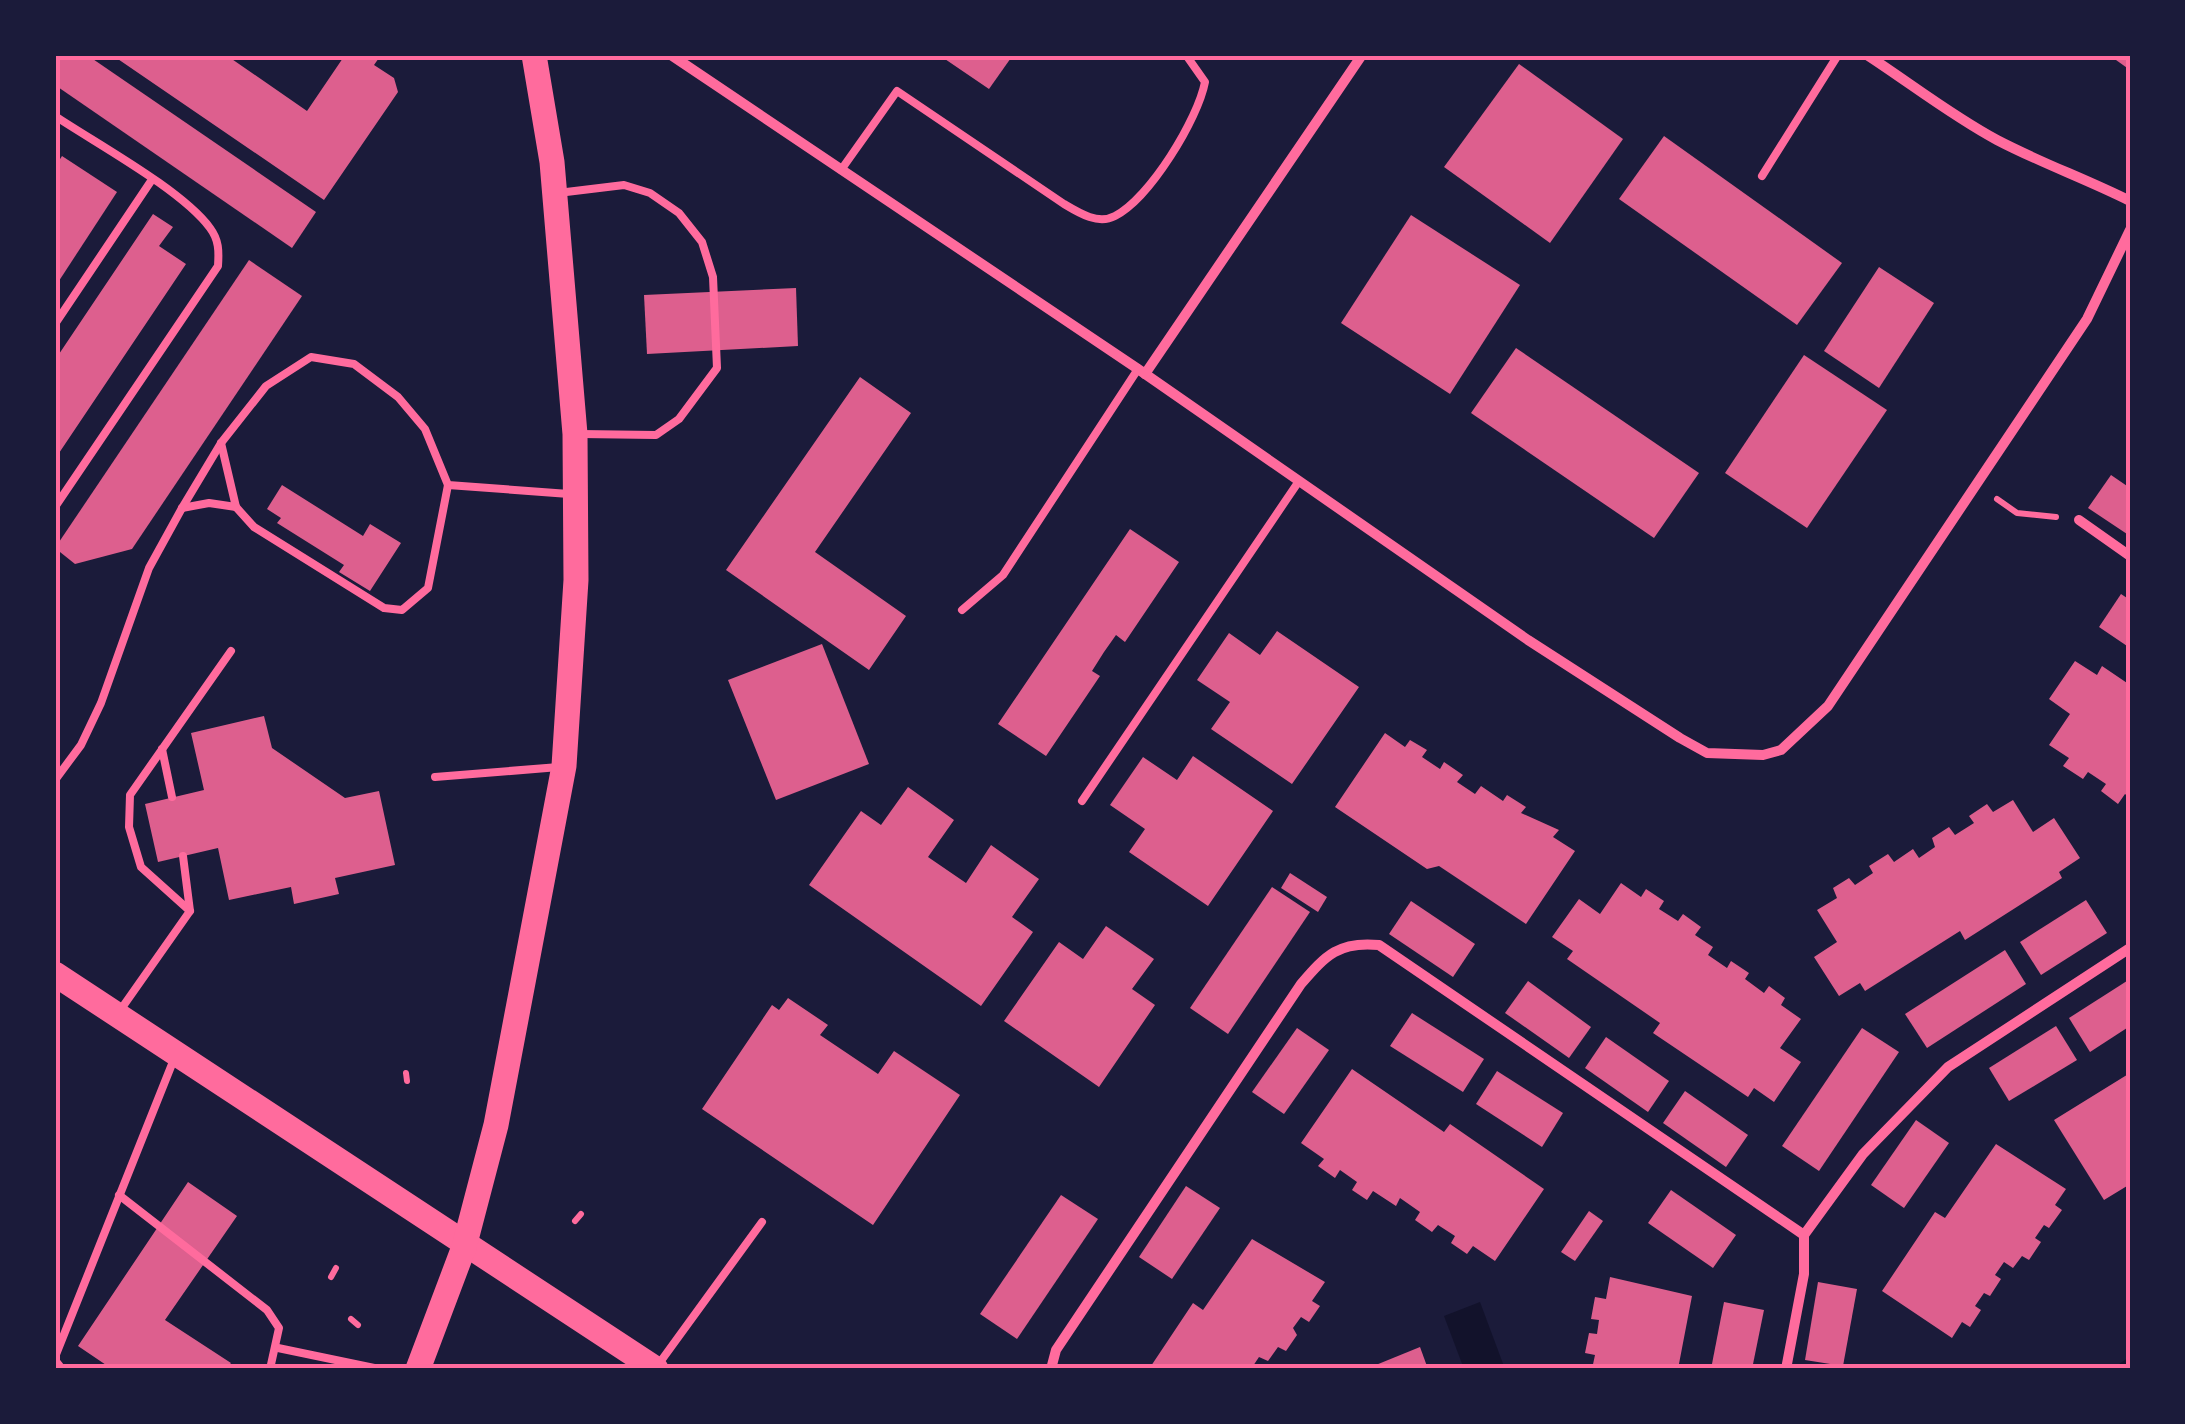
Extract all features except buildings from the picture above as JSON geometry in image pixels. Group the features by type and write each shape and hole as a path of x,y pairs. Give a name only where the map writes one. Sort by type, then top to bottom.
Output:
{"main road":[{"path":"418,1369 464,1247 496,1124 564,766 576,580 576,434 554,193 534,55"},
{"path":"55,974 464,1247 656,1369"}],"street":[{"path":"671,55 1142,372 1528,640 1707,753 1748,755 1781,750 1828,706 2087,319 2130,230"},
{"path":"1142,372 1362,55"},
{"path":"1868,55 1992,137 2067,176 2091,182 2130,201"},
{"path":"2079,520 2130,556"},
{"path":"1052,1369 1056,1350 1301,984 1325,956 1355,942 1379,945 1804,1234"},
{"path":"1786,1369 1804,1274 1804,1234 1863,1154 1948,1066 2130,948"}],"lane":[{"path":"841,170 898,91 1064,204 1088,218 1113,218 1142,194 1200,108 1205,82 1186,55"},
{"path":"1762,176 1838,55"},
{"path":"55,131 58,118 194,209 212,230 219,247 218,266 55,507"},
{"path":"55,324 151,181"},
{"path":"554,193 624,185 650,193 679,213 702,242 713,277 717,368 679,419 656,435 576,434"},
{"path":"55,780 81,745 101,703 149,568 182,508 222,443 266,386 311,357 354,364 398,397 425,429 448,485 428,588 402,610 384,608 254,527 236,507 222,443"},
{"path":"962,610 1003,575 1142,372"},
{"path":"1082,801 1298,481"},
{"path":"448,485 576,495"},
{"path":"182,508 208,503 236,507"},
{"path":"190,911 141,867 129,827 130,795 231,651"},
{"path":"162,749 172,797"},
{"path":"435,777 564,766"},
{"path":"116,1015 190,911 183,856"},
{"path":"62,1369 55,1358 176,1055"},
{"path":"118,1195 254,1296 279,1328 278,1348 270,1369"},
{"path":"656,1369 762,1222"},
{"path":"278,1348 379,1369"}],"path":[{"path":"1976,484 2018,513 2079,520"},
{"path":"574,1221 581,1214"},
{"path":"332,1277 336,1268"},
{"path":"350,1319 358,1324"}],"shaded area":[{"path":"1480,1302 1505,1369 1464,1369 1444,1316"}],"waterway":[{"path":"2124,1369 2130,1365"}]}
